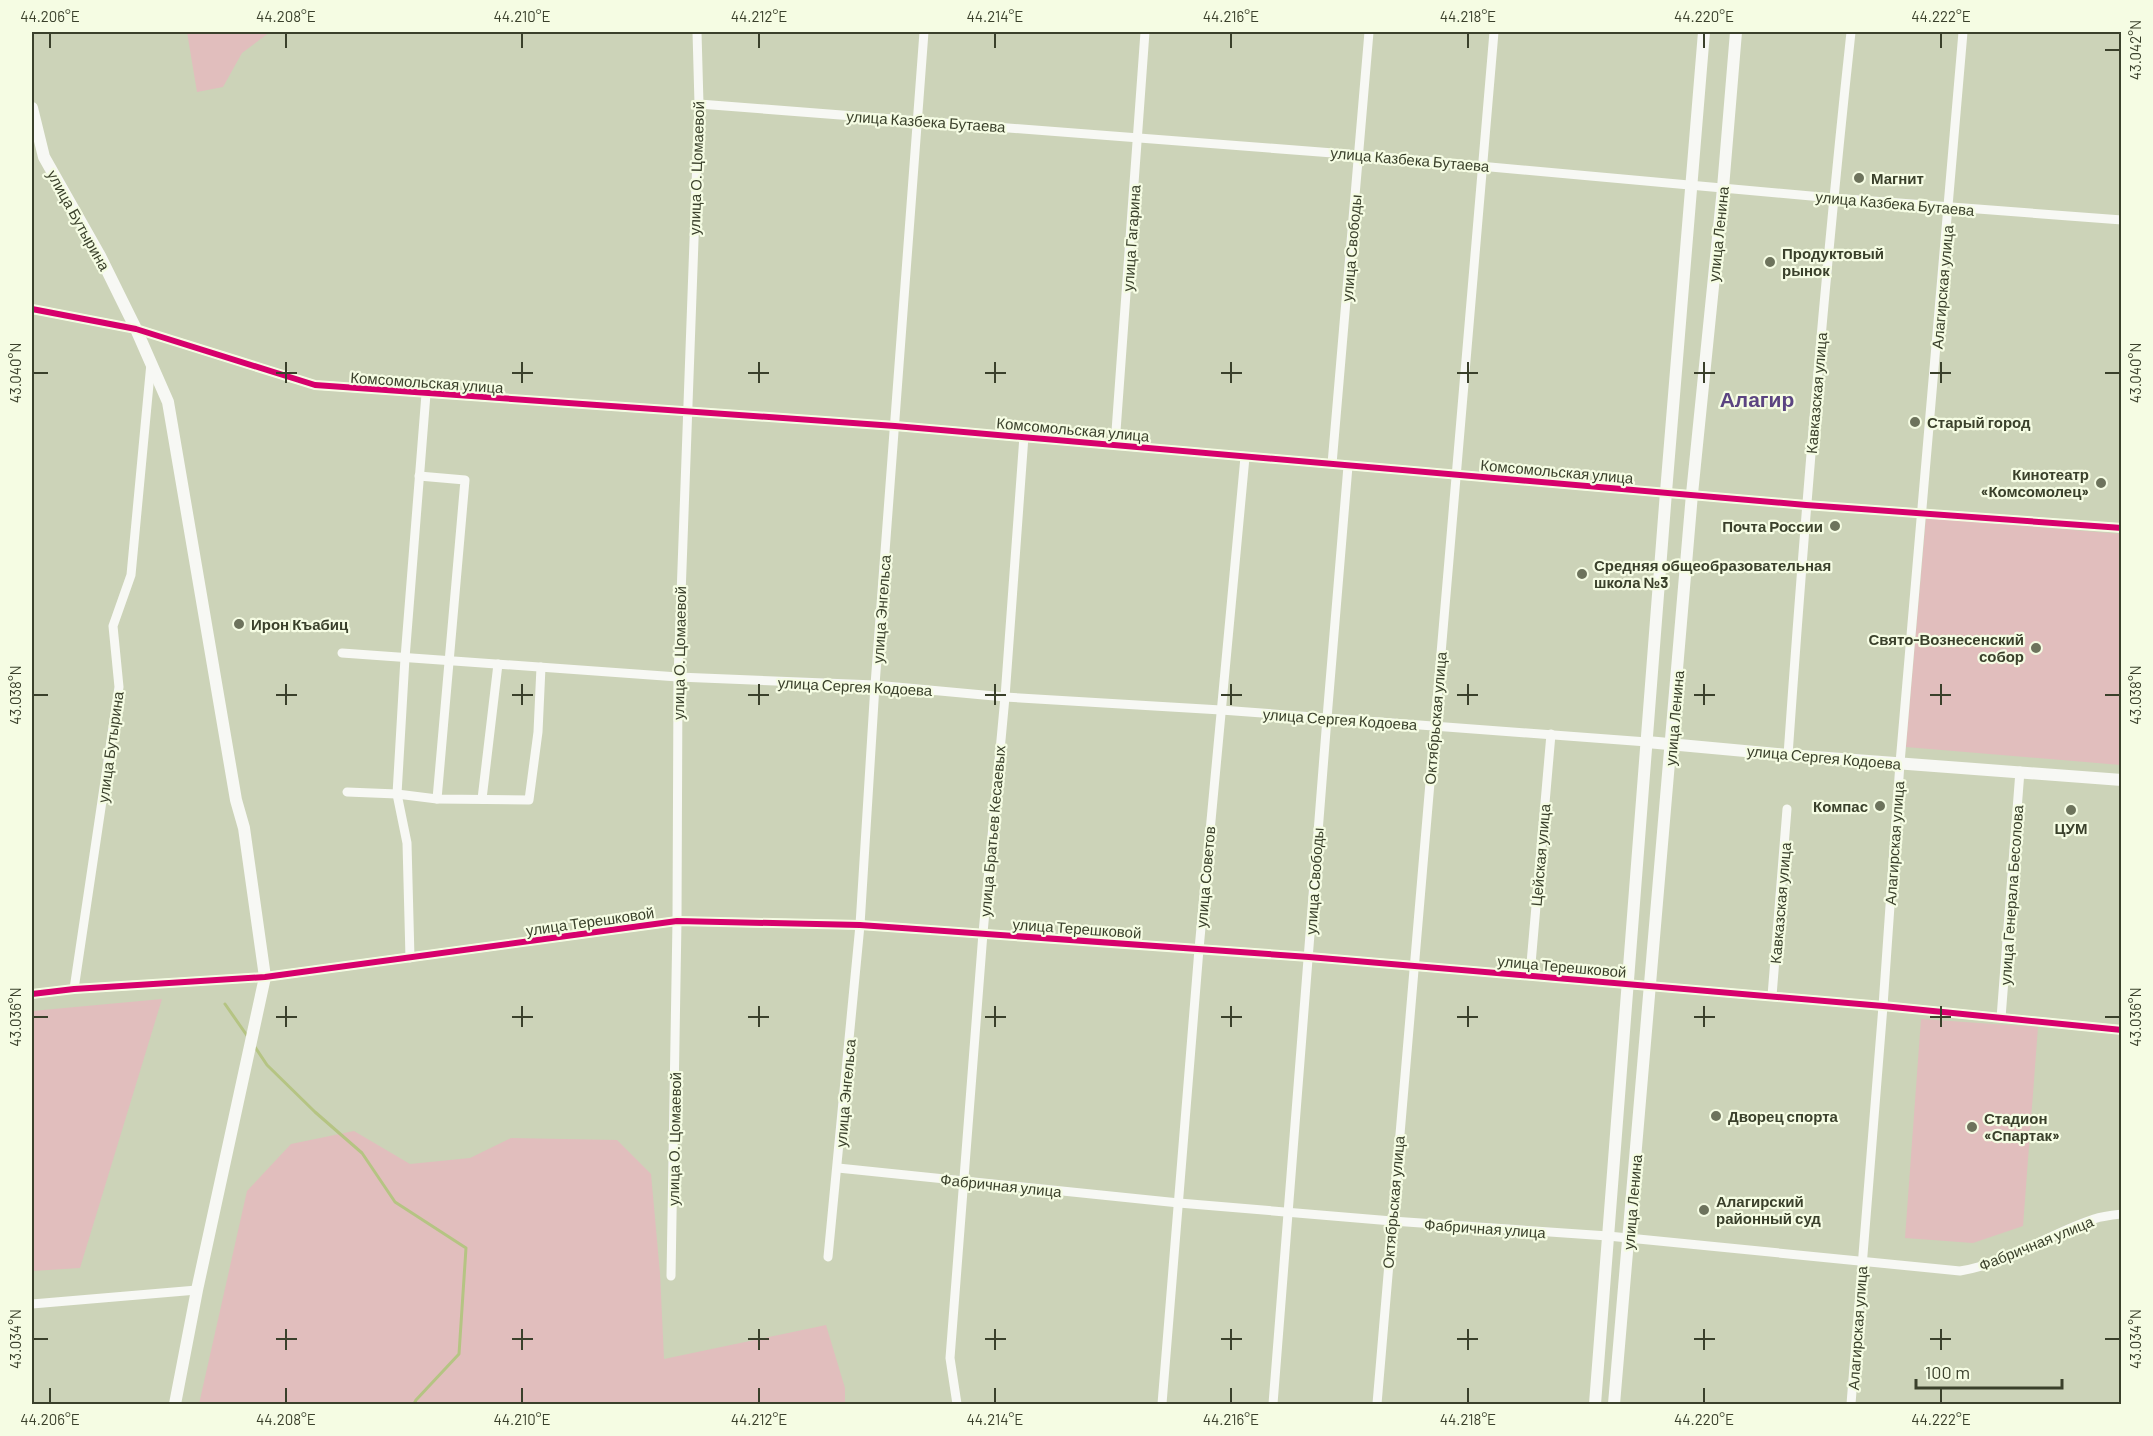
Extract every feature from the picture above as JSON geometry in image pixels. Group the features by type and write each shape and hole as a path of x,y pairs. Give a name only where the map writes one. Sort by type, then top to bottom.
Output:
{"street":[{"name":"улица О. Цомаевой","path":"671,1276 677,921 678,677 699,104 697,32"},
{"name":"улица Энгельса","path":"828,1257 860,925 875,685 924,32"},
{"name":"улица Гагарина","path":"1115,444 1145,32"},
{"name":"улица Свободы","path":"1332,464 1369,32"},
{"name":"Октябрьская улица","path":"1377,1404 1494,32"},
{"name":"улица Ленина","path":"1595,1404 1704,32"},
{"name":"улица Ленина","path":"1614,1404 1692,494 1723,188 1736,32"},
{"name":"Кавказская улица","path":"1788,755 1806,505 1833,198 1851,32"},
{"name":"Алагирская улица","path":"1851,1404 1900,763 1950,207 1963,32"},
{"name":"улица Казбека Бутаева","path":"699,104 1482,165 1833,198 2121,220"},
{"name":"улица Бутырина","path":"32,108 44,157 100,256 136,329 168,402 236,800 244,828 265,977"},
{"name":"Комсомольская улица","path":"32,309 136,329 315,385 1024,436 1806,505 2121,528"},
{"name":"улица Бутырина","path":"74,989 119,687 113,626 131,574 151,363"},
{"path":"410,958 407,843 398,794 405,658 426,394"},
{"name":"улица Братьев Кесаевых","path":"957,1404 950,1358 983,933 1005,697 1024,436"},
{"name":"улица Советов","path":"1162,1404 1199,949 1245,457"},
{"name":"улица Свободы","path":"1273,1404 1348,466"},
{"path":"419,476 465,480 437,799"},
{"name":"улица Сергея Кодоева","path":"342,653 678,677 875,685 1005,697 1434,725 2121,780"},
{"path":"482,799 498,664"},
{"path":"347,792 398,794 437,799 529,800 538,732 541,668"},
{"name":"Цейская улица","path":"1530,975 1551,734"},
{"name":"улица Генерала Бесолова","path":"2001,1018 2020,771"},
{"name":"Кавказская улица","path":"1772,996 1787,809"},
{"name":"улица Терешковой","path":"32,994 74,989 265,977 677,921 860,925 1309,957 1772,996 2121,1030"},
{"path":"175,1404 196,1290 265,977"},
{"name":"Фабричная улица","path":"838,1168 1179,1203 1608,1236 1960,1271 1978,1268 2022,1252 2095,1218 2121,1214"},
{"path":"32,1304 196,1290"}],"shaded area":[{"path":"187,32 270,32 242,53 223,87 197,92"},
{"path":"1926,518 2121,534 2121,765 1906,747"},
{"path":"162,999 80,1268 32,1271 32,1011"},
{"name":"Стадион «Спартак»","path":"1921,1019 2038,1027 2023,1226 1973,1243 1905,1238"},
{"path":"354,1131 410,1164 470,1158 511,1138 617,1140 651,1174 660,1273 664,1359 826,1325 845,1388 845,1404 199,1404 247,1191 291,1144"}],"waterway":[{"path":"225,1004 248,1037"},
{"path":"255,1047 267,1065 315,1112 362,1153 395,1202 466,1248 459,1354 414,1404"}],"cycle path":[{"path":"32,309 136,329 315,385 895,426 1806,505 2122,528"},
{"path":"32,994 74,989 265,977 677,921 860,925 1309,957 1883,1006 2122,1030"}],"place":[{"name":"Магнит","path":"1859,178"},
{"name":"Продуктовый рынок","path":"1770,262"},
{"name":"Старый город","path":"1915,422"},
{"name":"Кинотеатр «Комсомолец»","path":"2101,483"},
{"name":"Почта России","path":"1835,526"},
{"name":"Средняя общеобразовательная школа №3","path":"1582,574"},
{"name":"Ирон Къабиц","path":"239,624"},
{"name":"Свято-Вознесенский собор","path":"2036,648"},
{"name":"Компас","path":"1880,806"},
{"name":"ЦУМ","path":"2071,810"},
{"name":"Дворец спорта","path":"1716,1116"},
{"name":"Стадион «Спартак»","path":"1972,1127"},
{"name":"Алагирский районный суд","path":"1704,1210"}],"district":[{"name":"Алагир","path":"1757,398"}]}
